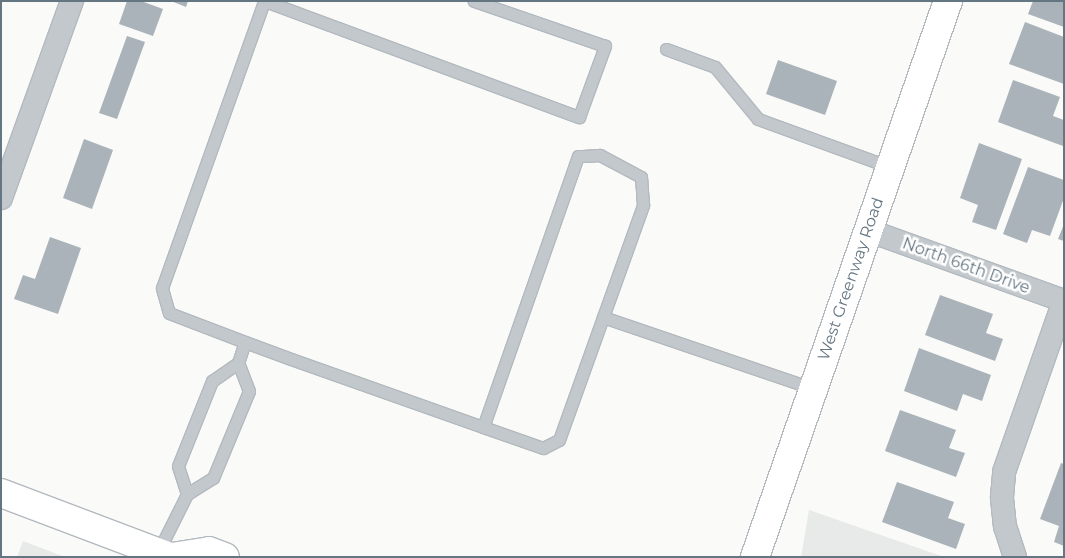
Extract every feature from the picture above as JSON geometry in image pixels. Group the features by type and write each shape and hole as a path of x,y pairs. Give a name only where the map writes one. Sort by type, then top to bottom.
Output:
{"main road":[{"name":"West Greenway Road","path":"755,557 948,1"},
{"path":"1,493 167,555 209,551 225,557"}],"street":[{"path":"1,198 72,1"},
{"name":"North 66th Drive","path":"868,230 1064,301"},
{"path":"1015,557 1005,527 1002,497 1004,472 1064,301"}],"lane":[{"path":"474,1 605,46 579,117 265,1 162,288 169,313 244,342 483,427 543,448 559,440 643,205 641,177 600,155 578,156 483,427"},
{"path":"666,49 714,67 758,119 890,167"},
{"path":"603,317 814,389"},
{"path":"187,494 213,478 249,391 238,363 244,342"},
{"path":"167,555 187,494 178,466 212,381 238,363"}],"shaded area":[{"path":"809,510 944,557 801,557"},
{"path":"23,541 65,557 17,557"}],"building":[{"path":"127,1 141,1 163,9 153,36 119,24"},
{"path":"171,1 188,1 186,7"},
{"path":"1033,1 1064,1 1064,27 1028,14"},
{"path":"1025,22 1064,37 1064,84 1009,64"},
{"path":"127,36 145,42 117,119 99,113"},
{"path":"778,60 837,81 825,115 766,94"},
{"path":"1013,80 1060,97 1053,116 1064,120 1063,146 998,122"},
{"path":"84,139 113,150 92,209 63,198"},
{"path":"979,143 1022,159 996,230 972,222 978,205 960,198"},
{"path":"1028,167 1064,180 1064,198 1050,236 1032,230 1027,243 1003,234"},
{"path":"1064,224 1064,241 1058,239"},
{"path":"50,237 81,248 58,314 14,299 23,275 35,279"},
{"path":"940,295 993,314 986,333 1003,339 995,361 925,335"},
{"path":"919,348 991,375 982,401 963,394 957,411 904,391"},
{"path":"900,410 956,430 949,448 965,453 956,477 885,451"},
{"path":"1061,463 1064,464 1064,546 1054,542 1059,526 1040,519"},
{"path":"897,482 954,502 948,518 965,524 956,549 882,522"}]}
